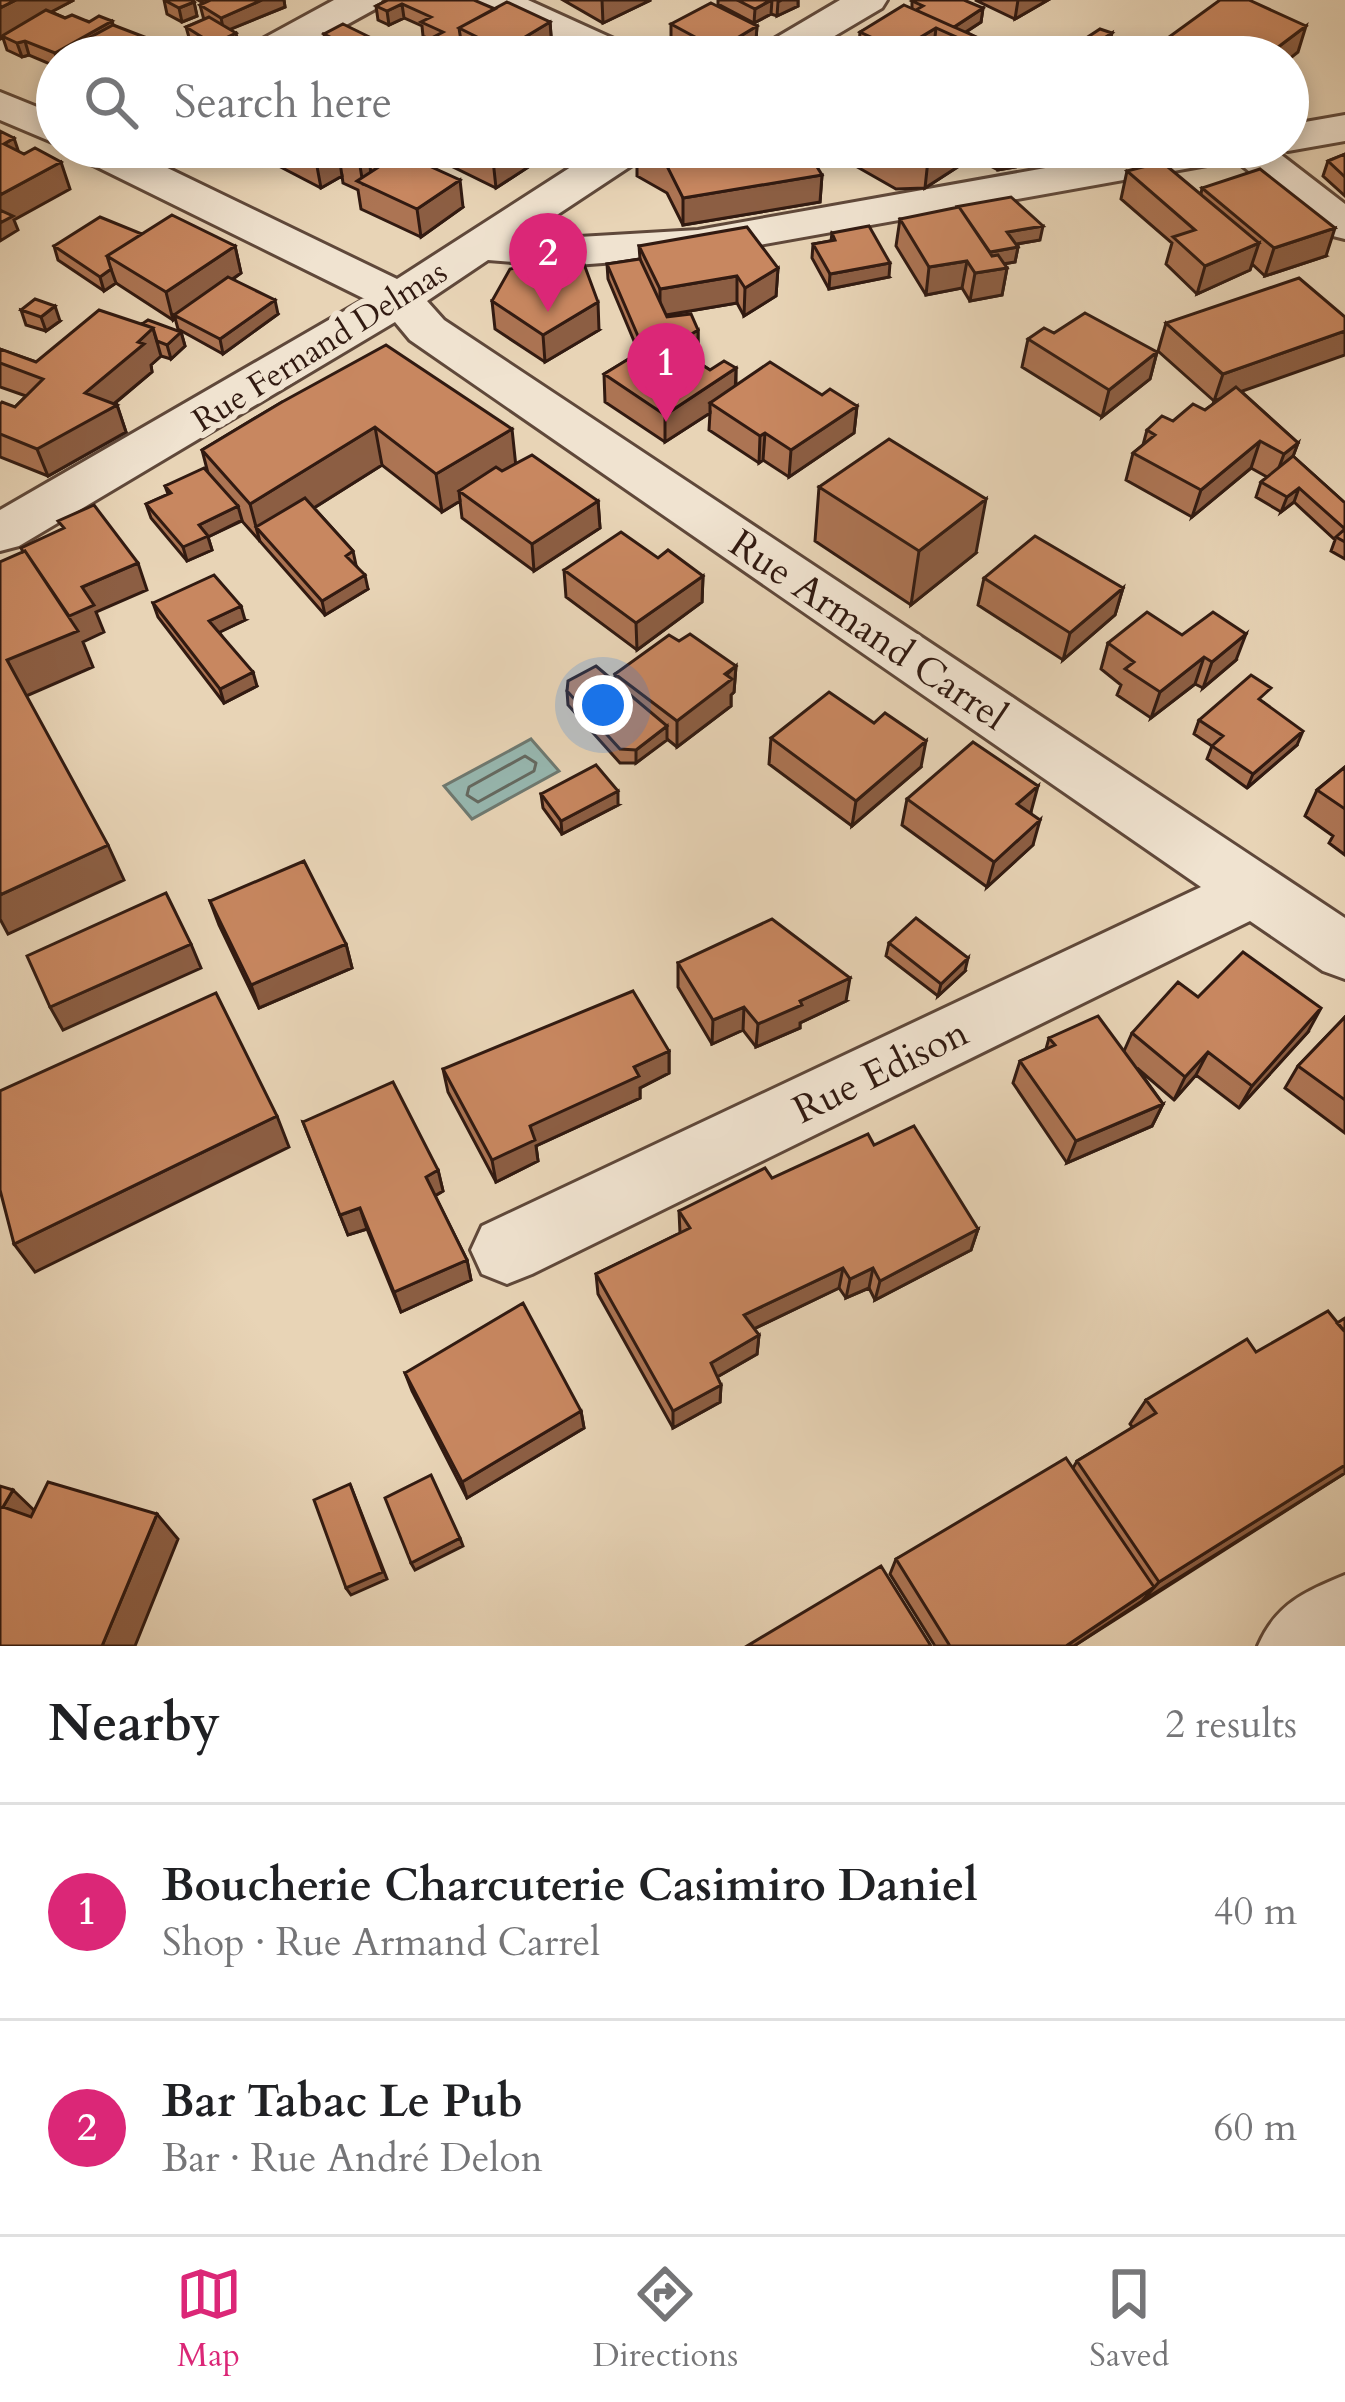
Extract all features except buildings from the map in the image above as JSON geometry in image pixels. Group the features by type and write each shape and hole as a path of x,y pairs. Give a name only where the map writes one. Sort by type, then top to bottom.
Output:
{"street":[{"path":"297,36 363,0"},
{"path":"496,0 576,36"},
{"path":"806,36 868,0"},
{"name":"Rue Armand Carrel","path":"0,104 36,121"},
{"path":"1309,134 1345,128"},
{"name":"Rue Armand Carrel","path":"133,168 400,298 427,330 1345,952"},
{"name":"Rue Fernand Delmas","path":"0,532 248,393 599,168"},
{"path":"476,246 562,251 698,243 1117,168"},
{"path":"1272,168 1345,226"},
{"name":"Rue Edison","path":"507,1250 1254,890"},
{"path":"1299,1646 1345,1615"}],"water":[{"path":"531,739 559,771 472,819 444,786"}],"place":[{"name":"Bar Tabac Le Pub","path":"548,312"},
{"name":"Boucherie Charcuterie Casimiro Daniel","path":"666,422"}]}
